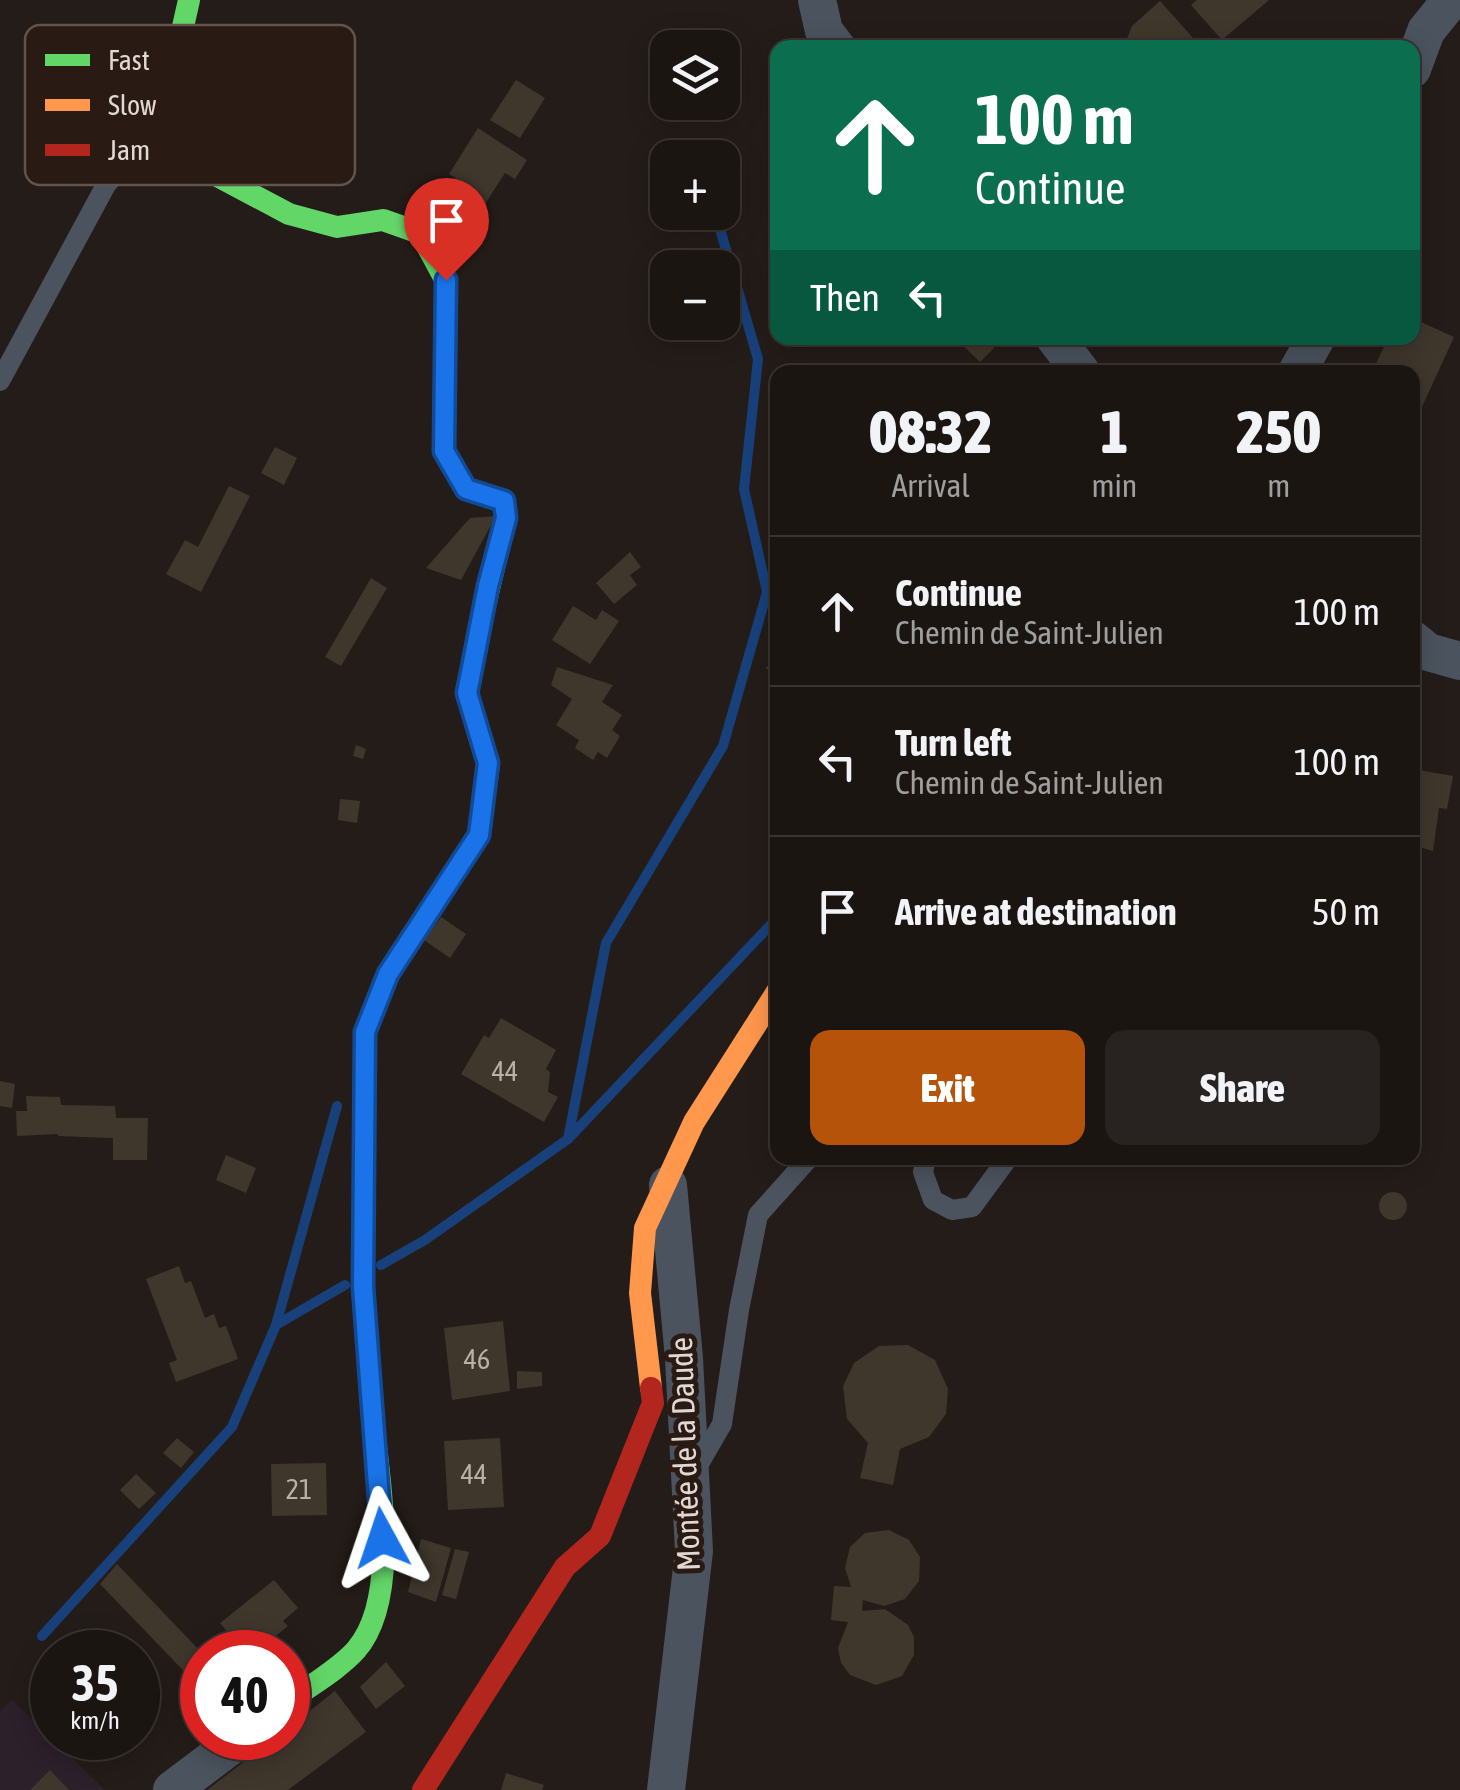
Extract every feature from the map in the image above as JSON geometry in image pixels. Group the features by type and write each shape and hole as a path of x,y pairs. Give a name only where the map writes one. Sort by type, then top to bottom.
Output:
{"street":[{"path":"183,25 189,0"},
{"path":"817,0 824,30 831,40"},
{"path":"1420,47 1426,31 1451,0"},
{"path":"234,185 289,214 337,228 383,220 420,233 446,280 444,451 466,489 504,501 506,518 467,693 488,763 479,835 388,974 365,1032 363,1287 385,1574 375,1613 356,1650 310,1685"},
{"path":"1420,646 1428,652 1460,661"},
{"path":"423,1790 565,1567 600,1536 653,1403 640,1293 645,1228 694,1122 770,1003"},
{"name":"Montée de la Daude","path":"666,1790 694,1552 692,1475 668,1178"},
{"path":"172,1790 212,1760"}],"lane":[{"path":"0,381 105,185"},
{"path":"692,1475 722,1424 758,1214 804,1165"},
{"path":"924,1165 923,1172 933,1200 952,1210 972,1207 1003,1165"}],"shaded area":[{"path":"12,1700 30,1717 30,1760 74,1760 105,1790 0,1790 0,1711"}],"building":[{"path":"1197,0 1269,0 1222,40 1191,5"},
{"path":"1160,1 1195,40 1126,40 1132,26"},
{"path":"516,80 545,98 520,138 490,120"},
{"path":"478,128 527,160 515,179 505,173 485,204 481,201 441,242 431,205 456,178 449,174"},
{"path":"1420,322 1454,337 1422,407 1420,365 1375,365 1385,345 1420,345"},
{"path":"962,345 991,345 994,348 980,362"},
{"path":"275,447 297,458 284,485 261,473"},
{"path":"229,486 250,496 201,592 166,574 185,540 198,547"},
{"path":"496,516 461,580 426,568 470,518"},
{"path":"630,552 641,567 630,575 637,585 614,604 596,583"},
{"path":"371,578 387,588 341,666 325,657"},
{"path":"573,606 596,620 602,610 619,621 590,664 552,640"},
{"path":"557,667 613,685 602,702 622,715 612,730 620,736 607,758 598,752 593,760 575,748 579,740 556,725 572,699 551,685"},
{"path":"356,745 366,749 363,759 353,756"},
{"path":"1420,770 1453,776 1447,809 1439,808 1433,851 1420,847"},
{"path":"340,799 360,801 357,823 338,820"},
{"path":"441,917 466,934 450,958 424,940"},
{"path":"501,1018 556,1050 546,1069 550,1072 548,1092 558,1097 544,1122 461,1074 484,1035 489,1038"},
{"path":"0,1081 15,1084 12,1108 0,1106"},
{"path":"26,1096 60,1097 61,1105 115,1106 116,1118 148,1118 147,1160 113,1160 113,1138 17,1136 16,1111 27,1111"},
{"path":"226,1155 256,1168 246,1193 216,1180"},
{"path":"1393,1192 1403,1196 1407,1206 1403,1216 1393,1220 1383,1216 1379,1206 1383,1196"},
{"path":"179,1266 185,1283 191,1281 205,1318 214,1314 219,1328 226,1326 238,1359 176,1382 169,1363 177,1360 146,1279"},
{"path":"503,1321 510,1391 452,1400 444,1328"},
{"path":"908,1345 935,1360 948,1389 946,1414 929,1437 900,1449 893,1485 860,1478 868,1443 847,1419 843,1386 854,1363 879,1346"},
{"path":"517,1371 542,1372 542,1386 517,1389"},
{"path":"177,1438 194,1452 181,1468 163,1453"},
{"path":"500,1438 504,1507 448,1510 444,1441"},
{"path":"326,1463 327,1515 272,1516 271,1464"},
{"path":"136,1474 156,1493 139,1509 120,1490"},
{"path":"889,1530 909,1540 920,1557 919,1581 905,1599 884,1606 863,1600 862,1611 885,1609 908,1625 914,1637 914,1655 902,1676 876,1685 850,1675 841,1663 838,1648 848,1622 831,1620 834,1586 851,1587 845,1568 850,1547 865,1533"},
{"path":"421,1539 451,1548 436,1602 408,1592"},
{"path":"455,1549 469,1552 456,1599 442,1595"},
{"path":"117,1564 180,1630 180,1667 160,1646 160,1630 144,1630 100,1584"},
{"path":"274,1580 298,1608 283,1621 288,1626 283,1630 226,1630 220,1623"},
{"path":"386,1662 405,1686 376,1709 360,1687"},
{"path":"335,1691 366,1732 288,1790 207,1790 246,1760 310,1760 310,1711"},
{"path":"50,1770 69,1790 30,1790"},
{"path":"506,1773 544,1785 542,1790 501,1790"}],"waterway":[{"path":"568,1139 606,943 723,746 767,592 744,489 758,359 720,230"},
{"path":"381,1265 425,1240 568,1139 770,925"},
{"path":"47,1630 232,1427 276,1325 337,1106"},
{"path":"276,1325 345,1285"}],"traffic: fast":[{"path":"183,25 189,0"},
{"path":"234,185 289,214 337,227 383,220 420,233 446,281 444,451 466,489 504,501 506,518 479,630"},
{"path":"310,1686 356,1650 370,1627 379,1599 384,1535 372,1410"}],"traffic: slow":[{"path":"372,1410 363,1287 365,1032 388,974 479,835 489,763 467,693 479,630"},
{"path":"651,1388 640,1293 645,1228 694,1122 770,1003"}],"traffic: jam":[{"path":"423,1790 565,1567 600,1536 653,1403 651,1388"}],"route":[{"path":"382,1538 363,1287 365,1032 388,974 479,835 488,763 467,693 506,518 504,501 466,489 444,451 446,280"}]}
